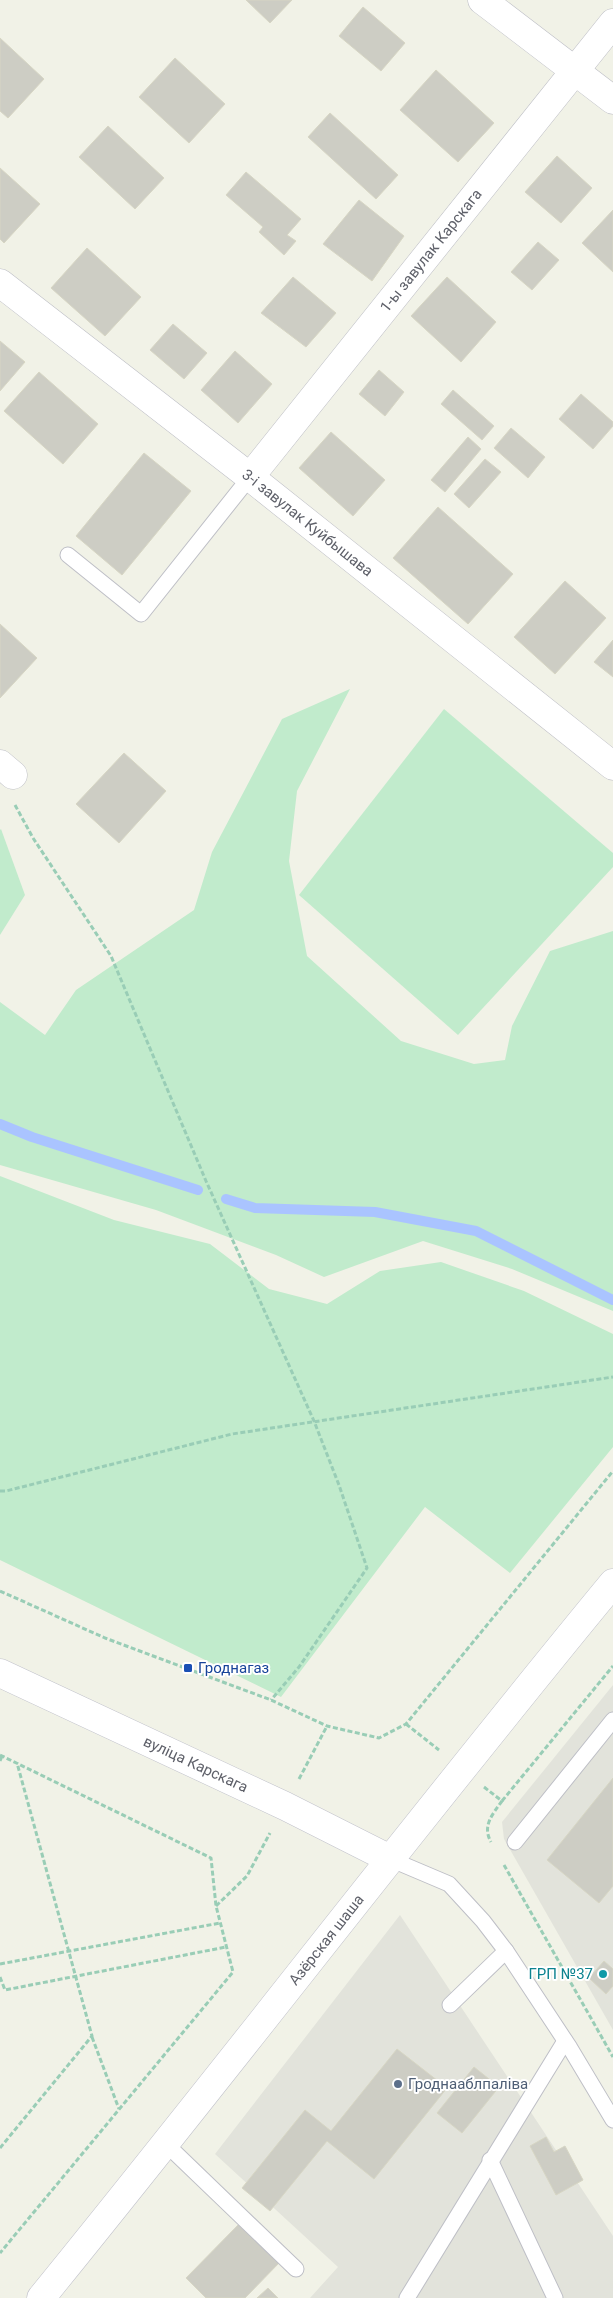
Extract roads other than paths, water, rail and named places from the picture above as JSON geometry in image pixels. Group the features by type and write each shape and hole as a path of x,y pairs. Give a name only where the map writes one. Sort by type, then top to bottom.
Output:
{"street":[{"path":"482,0 613,100"},
{"name":"1-ы завулак Карскага","path":"250,477 613,24"},
{"name":"3-і завулак Куйбышава","path":"0,283 250,477 613,766"},
{"name":"Азёрская шаша","path":"41,2298 149,2166 461,1769 613,1583"},
{"name":"вуліца Карскага","path":"0,1673 285,1806 390,1859"}],"lane":[{"path":"68,555 141,614 250,477"},
{"path":"515,1842 613,1720"},
{"path":"390,1859 449,1884 484,1921 506,1950 565,2041 613,2120"},
{"path":"450,2005 506,1950"},
{"path":"407,2298 490,2160 565,2041"},
{"path":"166,2144 296,2269"},
{"path":"490,2160 555,2298"}],"waterway":[{"path":"0,1124 32,1137 198,1190"},
{"path":"226,1199 255,1208 375,1212 476,1231 613,1300"}],"place":[{"name":"Гроднагаз","path":"188,1668"},
{"name":"ГРП №37","path":"603,1974"},
{"name":"Гроднааблпаліва","path":"398,2084"}]}
